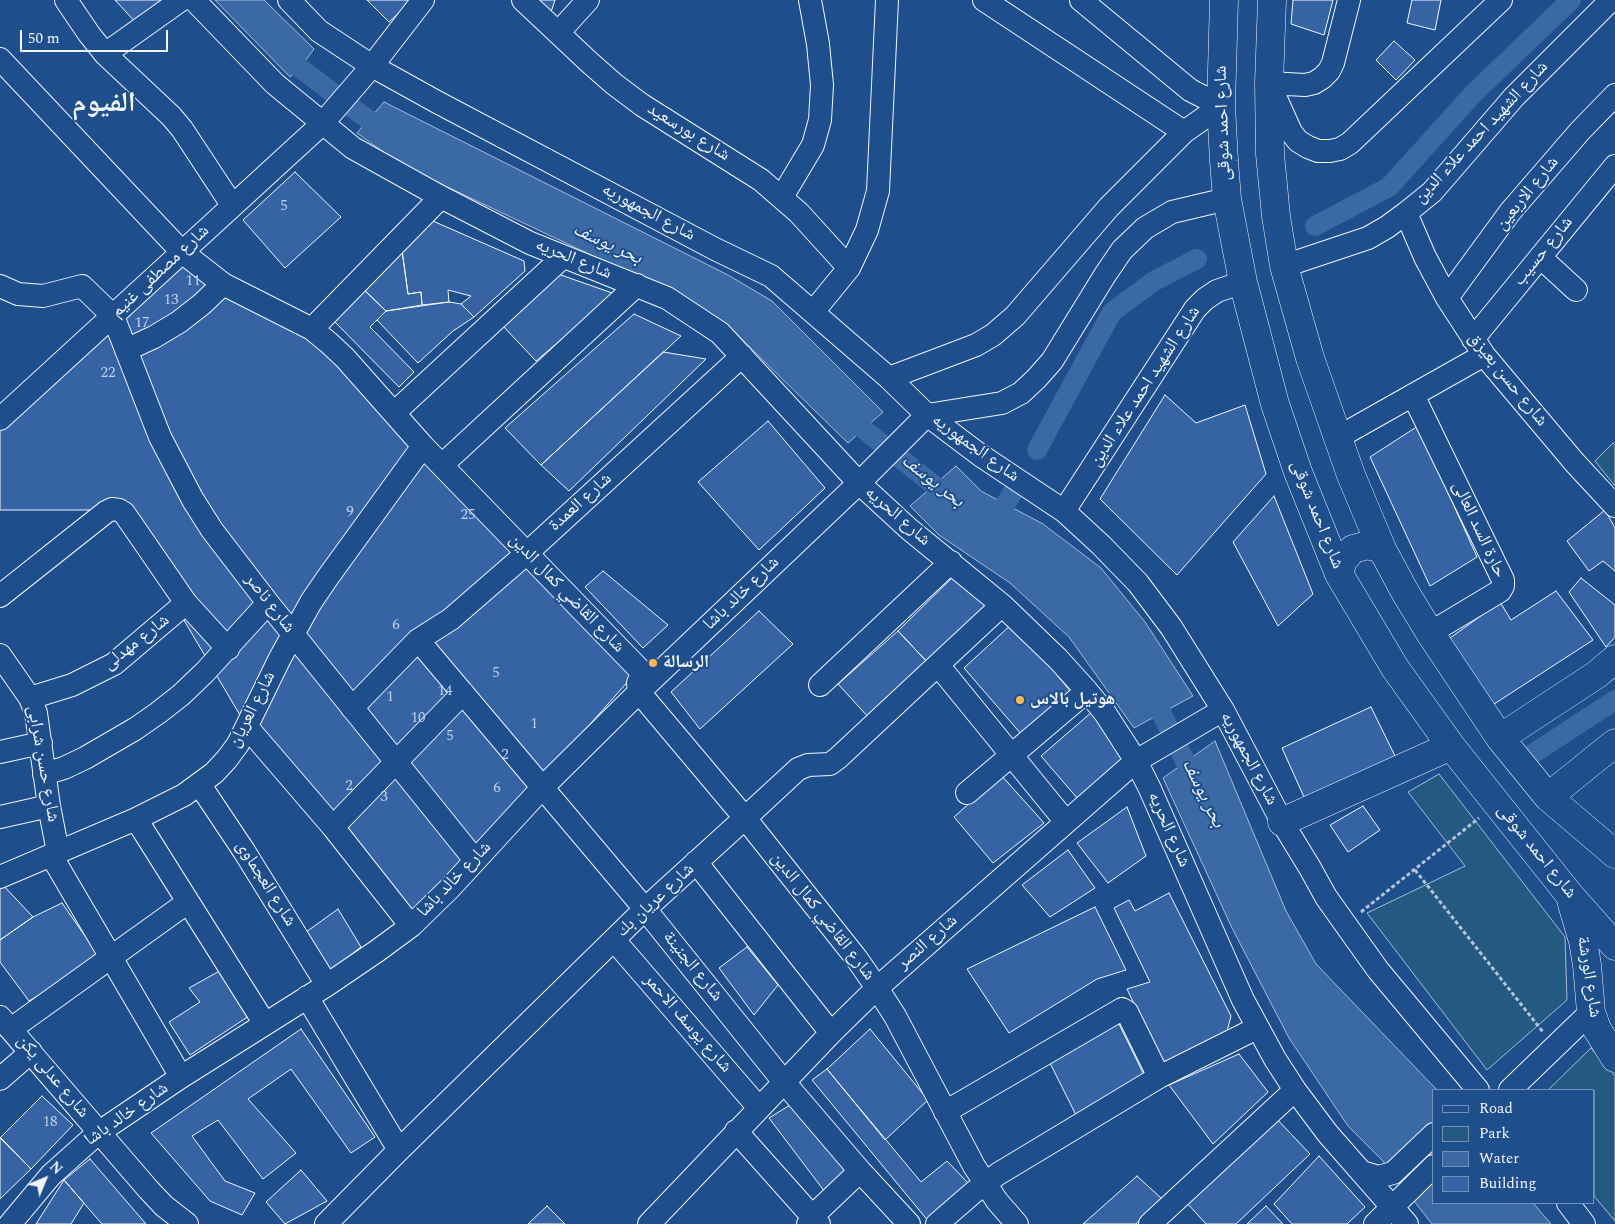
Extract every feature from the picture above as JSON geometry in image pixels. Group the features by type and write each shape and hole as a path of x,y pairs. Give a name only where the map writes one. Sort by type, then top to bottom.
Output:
{"main road":[{"name":"شارع احمد شوقى","path":"1224,0 1221,106 1227,199 1243,282 1275,404 1298,472 1339,574 1395,668 1451,746 1568,893 1615,946"},
{"path":"1272,0 1269,83 1270,154 1276,216 1284,266 1310,358 1366,512 1382,549 1430,633 1500,738 1548,797 1615,854"},
{"path":"1320,528 1332,534 1345,535 1359,527 1366,512"},
{"path":"1339,574 1343,560 1353,550 1368,546 1382,549"},
{"path":"1500,738 1596,675 1615,658"},
{"path":"1548,797 1615,743"},
{"path":"1282,822 1451,746"},
{"name":"شارع الورشة","path":"1568,893 1583,941 1591,1012 1597,1029 1615,1058"}],"street":[{"path":"66,0 105,54 171,116 182,129 232,206"},
{"path":"105,54 181,0"},
{"name":"شارع الحريه","path":"194,0 275,84 353,148 504,230 563,257 667,298 694,314 720,333 858,483 909,529 1002,605 1058,659 1087,691 1110,721 1136,761 1150,788 1242,1000 1295,1090 1328,1134 1407,1224"},
{"name":"شارع الجمهوريه","path":"289,0 319,31 372,66 715,249 771,276 888,378 927,415 980,455 1064,511 1138,583 1171,627 1223,710 1282,822 1326,897 1378,970 1477,1089"},
{"path":"372,66 422,0"},
{"name":"شارع بورسعيد","path":"523,0 614,84 642,105 739,165 782,197 850,268"},
{"path":"558,33 588,0"},
{"path":"782,197 813,145 820,120 822,85 819,52 810,0"},
{"path":"812,312 850,268 867,230 878,191 887,0"},
{"path":"984,0 1184,132"},
{"path":"888,378 976,345 993,335 1015,316 1110,207 1184,132 1221,106 1190,90 1081,0"},
{"path":"1349,0 1333,63 1329,71 1322,78 1305,85 1269,83 1291,132 1298,141 1318,151 1340,149 1350,143 1501,0"},
{"name":"شارع الشهيد احمد علاء الدين","path":"1284,266 1368,238 1406,214 1432,192 1514,97 1610,7"},
{"name":"شارع القاضي كمال الدين","path":"0,59 182,252 223,284 312,329 345,358 423,446 641,671 639,692 745,818 877,988 895,1016 945,1112 985,1183 996,1200 1017,1224"},
{"name":"شارع مصطفى غنيم","path":"0,420 322,124 372,66"},
{"name":"شارع الاربعين","path":"1448,298 1510,212 1580,131 1615,96"},
{"name":"شارع حسيب","path":"1479,347 1540,257 1615,166"},
{"path":"312,329 441,197"},
{"path":"927,415 994,405 1021,393 1052,361 1122,250 1145,228 1172,212 1227,199"},
{"name":"شارع حسن بعيزق","path":"1406,214 1425,256 1448,298 1479,347 1575,463 1615,506"},
{"path":"394,413 563,257"},
{"path":"1540,257 1576,290"},
{"name":"شارع الشهيد احمد علاء الدين","path":"1064,511 1195,309 1217,291 1243,282"},
{"path":"126,350 154,337 179,322 223,284"},
{"path":"442,465 637,285"},
{"path":"0,286 18,294 43,296 82,286 113,316"},
{"name":"شارع ناصر","path":"113,316 160,437 193,500 212,530 268,604 475,860"},
{"path":"1338,438 1413,395 1479,347"},
{"name":"شارع العمدة","path":"352,708 418,640 451,619 527,553 742,356"},
{"name":"حارة السد العالى","path":"1413,395 1503,580 1503,586 1500,591 1430,633"},
{"name":"شارع خالد باشا","path":"10,1224 52,1175 98,1133 181,1077 327,985 411,926 542,788 927,415"},
{"name":"شارع العريان","path":"0,877 136,819 184,795 200,784 227,759 247,727 293,634 328,577 423,446"},
{"path":"0,596 106,512 112,509 118,510 124,513 186,603 228,649"},
{"path":"820,685 951,562"},
{"name":"شارع مهدلى","path":"30,698 72,686 114,664 186,603"},
{"path":"44,774 64,768 85,758 135,729 181,695 228,649 268,604"},
{"name":"شارع عريان بك","path":"326,1224 645,909 696,862 798,769 808,765 830,764 838,758 1002,605"},
{"name":"شارع الجنينة","path":"418,640 645,909 784,1082 860,1171 909,1224"},
{"name":"شارع حسن شرابى","path":"0,655 30,698 36,713 54,854"},
{"path":"938,665 1066,822"},
{"path":"967,793 1087,691"},
{"path":"334,827 463,693"},
{"name":"شارع النصر","path":"649,1224 736,1131 877,988 1136,761 1223,710"},
{"path":"247,727 334,827 411,926"},
{"path":"0,752 41,743"},
{"name":"شارع العجماوى","path":"200,784 260,876 327,985"},
{"path":"0,817 49,806"},
{"path":"136,819 265,1024"},
{"path":"54,854 181,1077"},
{"path":"696,862 831,1033"},
{"path":"6,1023 111,956 188,902"},
{"name":"شارع يوسف الاحمر","path":"614,940 760,1108"},
{"path":"307,997 399,1150"},
{"path":"945,1112 1122,1008 1127,1012 1159,1077"},
{"path":"1511,1089 1591,1012"},
{"name":"شارع عدلى يكن","path":"6,1023 98,1133 164,1206 187,1224"},
{"path":"937,1224 985,1183 1159,1077 1257,1028"},
{"path":"0,1079 30,1052"},
{"path":"1459,1068 1466,1082 1466,1089"},
{"path":"1156,1222 1295,1090"},
{"path":"736,1131 814,1222 860,1171"},
{"path":"1362,1172 1378,1177 1393,1173 1432,1136"},
{"path":"1375,1224 1432,1168"},
{"path":"1569,1204 1584,1224"}],"path":[{"path":"1345,925 1498,804"},
{"path":"1415,870 1554,1047"}],"green space":[{"path":"1613,443 1615,445 1615,486 1595,461"},
{"path":"1439,774 1565,937 1567,1000 1487,1070 1367,913 1465,866 1408,792"},
{"path":"1591,1048 1615,1076 1615,1221 1595,1197 1595,1089 1549,1089"}],"water":[{"path":"215,0 264,0 314,49 300,68 290,77"},
{"path":"384,102 728,275 772,301 883,412 848,443 726,324 644,280 403,166 357,133"},
{"path":"956,466 981,491 1043,524 1101,568 1145,622 1193,696 1134,728 1069,637 1010,583 939,535 910,506"},
{"path":"1215,741 1286,911 1316,964 1436,1089 1432,1089 1432,1204 1534,1204 1551,1224 1432,1224 1383,1161 1348,1126 1289,1038 1232,928 1163,778"}],"building":[{"path":"115,0 169,0 140,27"},
{"path":"367,0 412,0 412,1 389,22"},
{"path":"537,0 555,0 550,15"},
{"path":"1293,0 1333,0 1324,35 1291,24"},
{"path":"1412,0 1441,0 1435,30 1407,23"},
{"path":"1394,41 1415,60 1396,80 1376,60"},
{"path":"295,172 341,217 285,268 243,220"},
{"path":"426,218 524,261 525,271 474,317 461,304 471,296 448,290 449,302 422,305 421,292 408,294 401,243"},
{"path":"401,243 408,294 421,292 422,305 386,311 359,285"},
{"path":"182,252 312,329 639,669 411,926 247,727 119,510 0,510 0,419"},
{"path":"558,274 615,294 536,361 502,325"},
{"path":"359,285 386,311 370,327 414,372 399,387 329,316"},
{"path":"449,302 461,304 474,317 453,331 418,363 377,320 386,311"},
{"path":"634,314 681,336 541,465 505,428"},
{"path":"663,352 706,359 569,491 541,465"},
{"path":"1165,395 1196,423 1245,405 1266,474 1177,575 1100,499"},
{"path":"768,421 825,488 759,550 698,482"},
{"path":"1418,426 1477,557 1430,586 1370,457"},
{"path":"1274,496 1313,594 1278,626 1233,542"},
{"path":"1605,510 1615,528 1615,571 1603,561 1589,571 1567,541"},
{"path":"603,571 668,625 643,648 585,587"},
{"path":"954,576 992,611 931,666 898,631"},
{"path":"1581,578 1615,605 1615,637 1606,647 1569,592"},
{"path":"1556,591 1593,640 1491,706 1446,641 1500,602 1511,620"},
{"path":"759,611 793,644 700,729 671,692"},
{"path":"1013,623 1072,693 1022,735 964,668"},
{"path":"898,631 931,666 870,719 838,684"},
{"path":"1371,707 1397,760 1304,797 1282,748"},
{"path":"1092,712 1124,761 1078,799 1041,756"},
{"path":"1001,775 1044,823 993,863 954,817"},
{"path":"1363,806 1380,830 1348,852 1330,825"},
{"path":"1127,807 1146,856 1108,883 1077,843"},
{"path":"1068,850 1095,888 1050,917 1022,885"},
{"path":"0,882 33,917 0,940"},
{"path":"1169,893 1231,1016 1225,1039 1164,1068 1127,989 1150,982 1114,908 1129,900 1135,911"},
{"path":"62,903 101,959 29,1001 0,962 0,940 33,917"},
{"path":"1095,907 1126,970 1097,979 1009,1033 967,969"},
{"path":"338,909 361,947 323,976 302,935"},
{"path":"747,947 778,985 754,1015 719,968"},
{"path":"225,968 249,1016 190,1055 169,1022 200,1002 189,988"},
{"path":"1119,1024 1145,1077 1079,1121 1047,1057"},
{"path":"301,1029 375,1137 351,1153 291,1069 248,1099 296,1153 263,1179 218,1120 192,1136 225,1181 255,1193 242,1215 210,1201 151,1133"},
{"path":"870,1029 928,1100 885,1140 827,1069"},
{"path":"1239,1054 1268,1092 1213,1144 1169,1085"},
{"path":"827,1069 921,1182 947,1161 970,1185 929,1222 812,1080"},
{"path":"42,1096 73,1125 31,1169 0,1138"},
{"path":"790,1105 846,1172 825,1192 769,1118"},
{"path":"1273,1115 1310,1154 1236,1224 1206,1224 1186,1202"},
{"path":"0,1137 31,1169 0,1199"},
{"path":"1319,1156 1365,1207 1347,1224 1292,1224 1274,1204"},
{"path":"90,1159 146,1224 102,1224 64,1180"},
{"path":"301,1170 327,1201 285,1224 266,1202"},
{"path":"1137,1176 1161,1198 1136,1224 1083,1224"},
{"path":"64,1180 84,1203 71,1224 36,1224"},
{"path":"547,1206 565,1224 528,1224"},
{"path":"1266,1206 1283,1224 1247,1224"}],"waterway":[{"path":"1315,226 1389,187 1473,94 1571,0"},
{"name":"بحر يوسف","path":"280,49 300,68 366,118 393,133"},
{"path":"1037,450 1112,312 1154,281 1197,259"},
{"name":"بحر يوسف","path":"844,410 856,423 954,501"},
{"path":"991,527 1016,487"},
{"name":"بحر يوسف","path":"1150,690 1197,785"},
{"path":"1531,755 1615,700"}],"place":[{"name":"الرسالة","path":"653,663"},
{"name":"هوتيل بالاس","path":"1020,700"}],"district":[{"name":"الفيوم","path":"104,106"}]}
